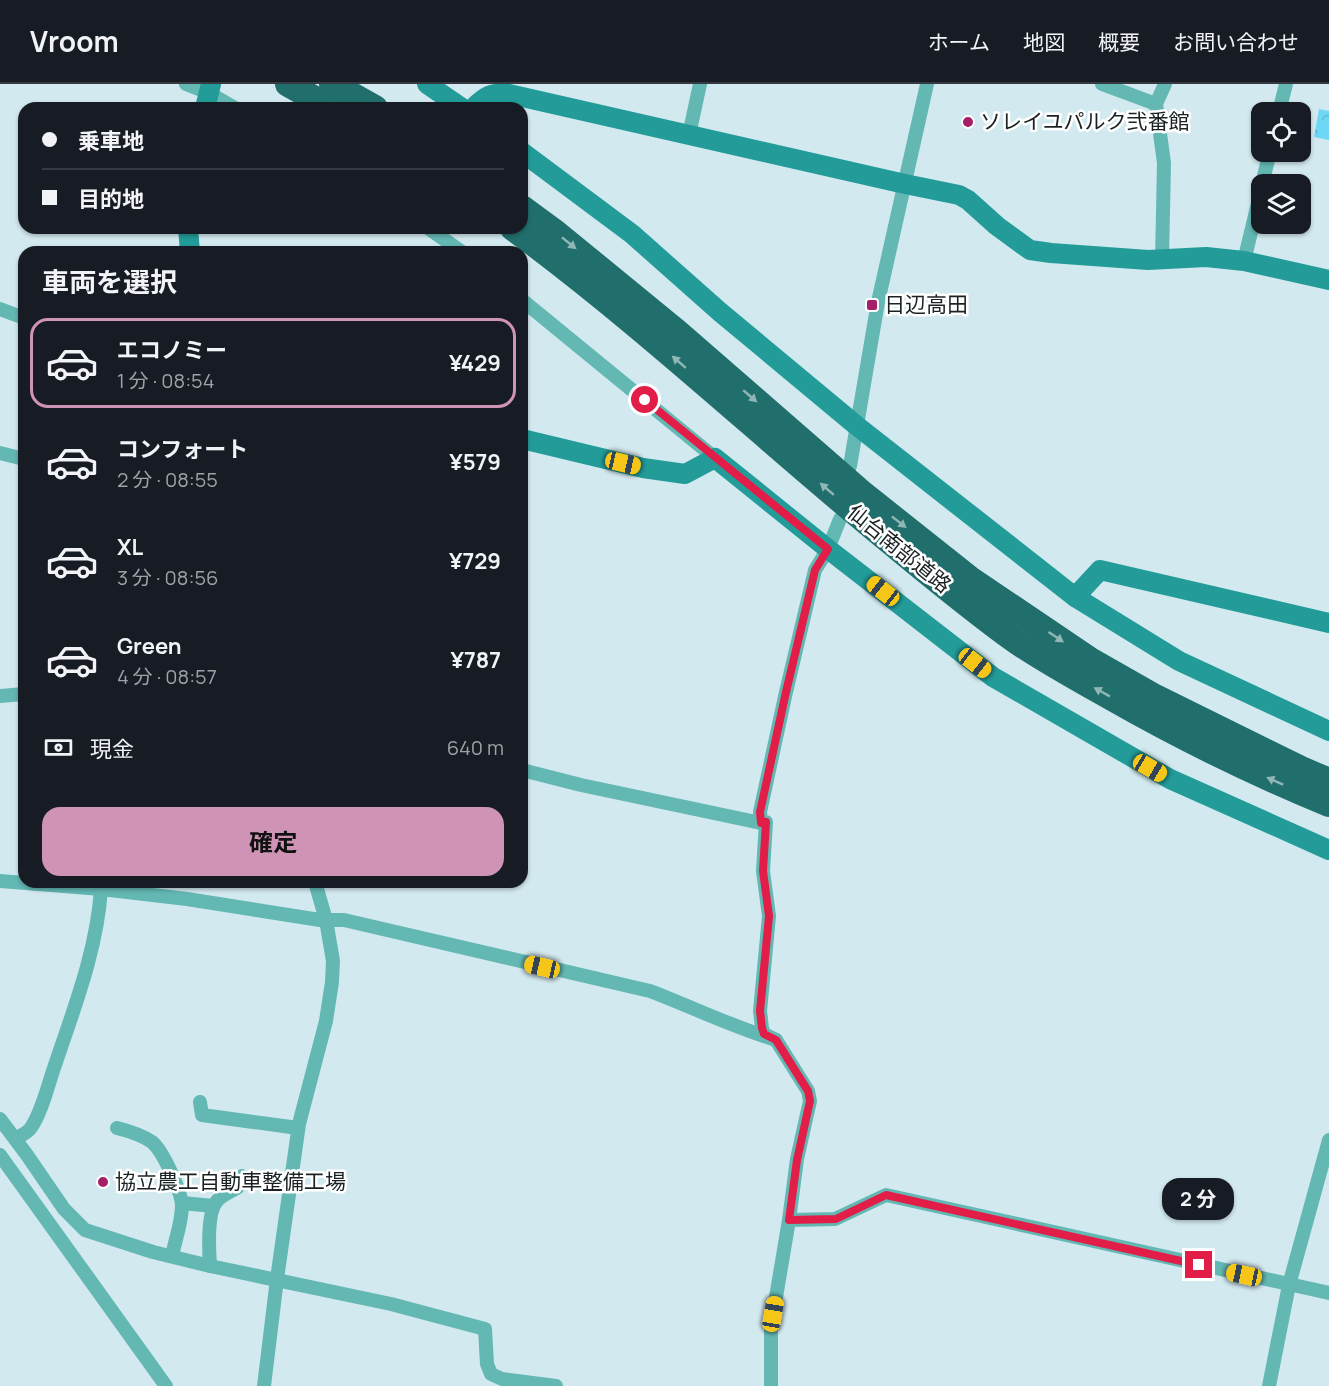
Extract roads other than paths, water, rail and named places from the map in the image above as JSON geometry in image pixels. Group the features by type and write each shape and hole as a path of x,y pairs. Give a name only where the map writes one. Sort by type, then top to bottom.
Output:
{"highway":[{"path":"288,84 320,102"},
{"path":"332,84 364,102"},
{"name":"仙台南部道路","path":"528,212 677,332 862,494 970,579 1090,660 1155,697 1233,737 1329,781"},
{"name":"仙台南部道路","path":"521,234 663,348 851,510 947,589 1018,642 1153,721 1235,763 1329,804"}],"street":[{"path":"186,84 223,102"},
{"path":"427,84 453,102"},
{"path":"689,135 700,84"},
{"path":"850,466 878,302 927,84"},
{"path":"1102,84 1156,104"},
{"path":"1162,260 1164,163 1156,104 1165,84"},
{"path":"1282,102 1286,84"},
{"path":"480,102 497,92 523,90 689,135 959,195 968,200 996,226 1030,249 1051,253 1148,260 1206,257 1244,261 1329,280"},
{"path":"528,156 632,234 720,312 857,426 1075,597 1179,661 1329,731"},
{"path":"1244,261 1251,232"},
{"path":"436,234 454,246"},
{"path":"528,305 828,549 993,677 1170,779 1329,850"},
{"path":"0,309 18,316"},
{"path":"528,440 643,468 685,474 715,458"},
{"path":"0,453 18,458"},
{"path":"761,823 760,812 764,792 815,570 828,549 840,519"},
{"path":"1075,597 1100,570 1329,623"},
{"path":"0,696 18,694"},
{"path":"528,772 761,823 766,822 763,871 769,916 760,1011 762,1028 764,1034 776,1040 808,1091 810,1101 797,1160 771,1327 771,1386"},
{"path":"0,881 18,882"},
{"path":"15,1138 23,1135 30,1128 40,1109 93,945 100,888"},
{"path":"113,888 326,920 344,920 650,991 754,1034 776,1040"},
{"path":"264,1386 298,1128 326,1021 332,982 333,961 326,920 317,888"},
{"path":"200,1102 202,1115 298,1128"},
{"path":"0,1119 64,1209 85,1230 153,1252 391,1304 485,1329 487,1364 491,1374 502,1379 556,1386"},
{"path":"117,1128 138,1134 154,1143 164,1158 182,1203 181,1219 172,1256"},
{"path":"1269,1386 1289,1284 1329,1140"},
{"path":"0,1155 166,1386"},
{"path":"210,1266 209,1236 213,1206 219,1198 237,1188 242,1176"},
{"path":"789,1220 836,1219 886,1195 1329,1293"},
{"path":"182,1203 213,1206"}],"place":[{"name":"ソレイユパルク弐番館","path":"968,122"},
{"name":"日辺高田","path":"872,305"},
{"name":"協立農工自動車整備工場","path":"103,1182"}]}
